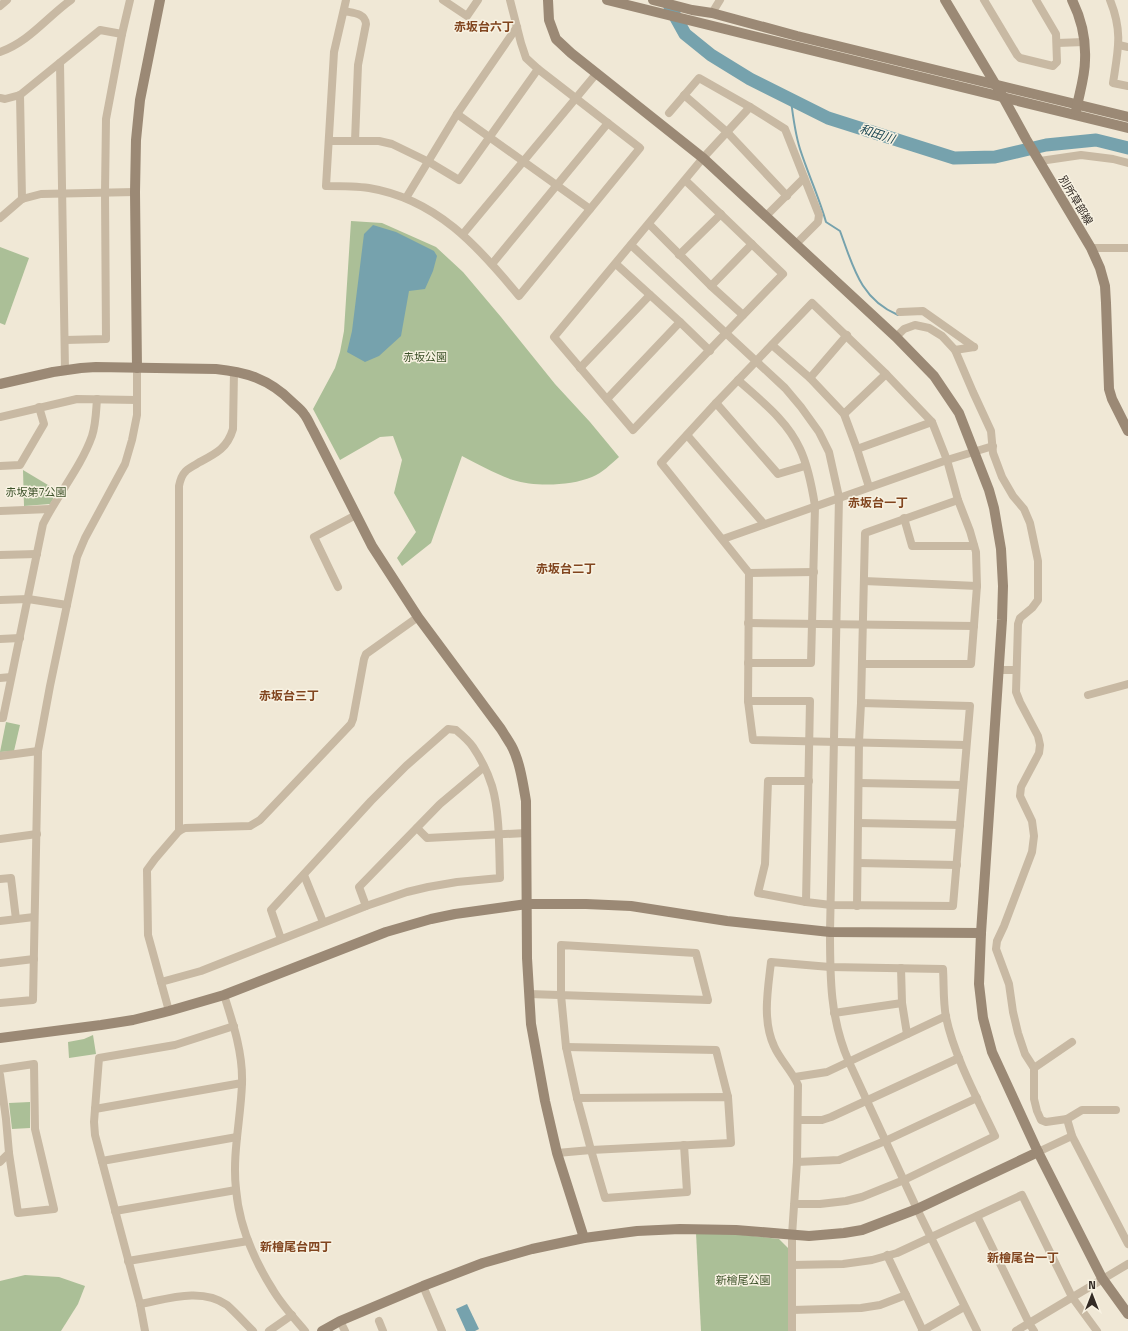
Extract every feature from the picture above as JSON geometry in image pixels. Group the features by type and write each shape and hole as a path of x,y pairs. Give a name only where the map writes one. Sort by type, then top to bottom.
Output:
{"street":[{"path":"0,6 7,0"},
{"path":"0,52 12,48 30,36 71,0"},
{"path":"65,340 106,339 106,119 130,0"},
{"path":"346,0 334,52 326,186 370,188 406,198 435,213 463,234 492,264 519,296 640,148 526,58 510,0"},
{"path":"443,0 467,16 478,0"},
{"path":"548,0 549,20 556,39 596,74 703,158 766,216 896,338 934,376 959,413 994,508 1001,549 1003,586 999,670 981,933 979,984 982,1018 992,1052 1038,1152 1102,1278 1128,1314"},
{"path":"607,0 1128,128"},
{"path":"653,0 692,10 712,13 797,36 1128,117"},
{"path":"712,13 720,0"},
{"name":"別所草部線","path":"944,0 1003,97 1026,139 1091,248 1100,268 1105,286 1109,389 1112,399 1128,431"},
{"path":"984,0 1020,58 1053,66 1057,62 1056,34 1036,0"},
{"path":"1072,0 1077,11 1084,42 1085,60 1075,115"},
{"path":"1110,0 1116,14 1118,31 1118,45 1113,83 1128,86"},
{"path":"0,1004 33,1000 38,750 77,557 84,538 125,464 134,434 137,415 136,140 140,100 157,1"},
{"path":"344,11 363,16 366,19 358,65 355,141"},
{"path":"406,198 457,114 517,27"},
{"path":"0,98 4,99 20,95 100,30 122,34"},
{"path":"1057,43 1084,42"},
{"path":"1118,45 1128,47"},
{"path":"60,63 65,370"},
{"path":"329,141 379,141 392,144 429,162 459,180 538,69"},
{"path":"463,234 596,74"},
{"path":"669,113 699,78 785,129 819,215 818,222 796,244"},
{"path":"20,95 22,199"},
{"path":"684,95 727,132 787,196"},
{"path":"686,180 783,274 633,430 554,337 703,158 750,107"},
{"path":"457,114 590,208"},
{"path":"492,264 608,123"},
{"path":"1039,160 1081,155 1113,159 1128,163"},
{"path":"766,216 804,178"},
{"path":"0,218 22,199 41,194 63,192 135,192"},
{"path":"680,256 721,214"},
{"path":"649,224 680,256 743,315"},
{"path":"711,286 752,244"},
{"path":"631,245 785,388 812,420 829,452 839,497 830,932 830,967 834,1013 839,1039 848,1062 868,1101 917,1209 977,1331"},
{"path":"1091,248 1128,248"},
{"path":"616,264 710,351"},
{"path":"580,368 650,295"},
{"path":"862,664 971,664 977,586 976,552 932,422 847,335 812,303 661,463 749,573 748,701 753,740 966,745"},
{"path":"900,312 924,311 974,347 955,350"},
{"path":"607,399 680,322"},
{"path":"896,338 904,329 915,325 929,328 942,336 955,350 991,431 993,453 1002,477 1013,496 1024,509 1030,523 1038,561 1038,600 1032,608 1020,618 1018,624 1016,692 1038,736 1040,745 1039,753 1021,787 1020,796 1032,821 1034,836 1032,852 997,941 996,949 1009,984 1018,1033 1026,1054 1034,1068 1034,1099 1036,1111 1041,1120 1046,1122 1067,1119 1082,1110 1116,1110"},
{"path":"810,378 847,335"},
{"path":"772,345 810,378 844,414 869,487"},
{"path":"0,384 53,372 96,367 216,369 234,371 255,377 270,384 285,395 304,413 372,546 418,617 487,709 512,746 523,782 526,801 527,958 535,1050 557,1153 584,1238"},
{"path":"179,831 179,486 184,472 218,452 231,436 233,428 234,371"},
{"path":"844,414 886,374"},
{"path":"738,380 788,428 800,448 806,466 815,506 811,664 748,664"},
{"path":"0,417 77,398 137,400"},
{"path":"0,718 3,718 43,524 50,509 84,454 92,435 96,418 97,399"},
{"path":"716,403 778,474 806,466"},
{"path":"0,466 20,465 44,424 39,407"},
{"path":"857,449 932,422"},
{"path":"687,435 764,524"},
{"path":"722,539 946,460 993,446"},
{"path":"857,906 859,742 865,533 958,500"},
{"path":"0,511 50,509"},
{"path":"338,588 314,537 356,515"},
{"path":"904,518 912,546 974,546"},
{"path":"0,555 37,554"},
{"path":"749,573 814,572"},
{"path":"864,581 977,586"},
{"path":"0,600 28,599 67,605"},
{"path":"169,1011 148,935 147,870 179,831 185,828 250,826 260,820 351,724 366,654 418,617"},
{"path":"748,623 974,626"},
{"path":"0,639 20,638"},
{"path":"999,670 1016,670"},
{"path":"0,678 11,677"},
{"path":"1088,695 1128,684"},
{"path":"748,701 810,701 806,902"},
{"path":"809,781 768,781 765,864 758,893 831,905 953,906 970,706 861,703"},
{"path":"161,982 201,971 281,939 323,922 407,892 457,882 500,878 495,799 492,785 473,746 456,730 448,729 406,766 371,801 271,910 281,939"},
{"path":"0,756 38,750"},
{"path":"366,906 359,887 440,804 484,767"},
{"path":"859,782 963,785"},
{"path":"858,823 960,824"},
{"path":"417,828 427,838 526,833"},
{"path":"0,839 37,834"},
{"path":"858,863 957,865"},
{"path":"304,874 323,922"},
{"path":"0,880 11,878 16,919"},
{"path":"0,1038 133,1020 169,1011 224,995 386,932 454,914 527,904 631,906 727,921 830,932 981,933"},
{"path":"0,921 34,917"},
{"path":"529,994 561,996 708,1000 696,953 561,945 561,996 566,1047 577,1098 605,1198 687,1192 684,1145"},
{"path":"0,963 34,959"},
{"path":"792,1331 792,1235 794,1204 797,1162 798,1085 795,1077 775,1048 769,1034 767,1021 771,962 830,967 943,969 946,1016 950,1035 995,1136 904,1180 862,1197 846,1201 820,1204 794,1204"},
{"path":"901,968 903,1017 907,1034"},
{"path":"224,995 234,1026 241,1061 242,1083 235,1173 236,1190 242,1220 248,1241 274,1291 305,1331"},
{"path":"834,1013 902,1002"},
{"path":"795,1077 828,1072 946,1016"},
{"path":"146,1331 96,1135 94,1122 99,1058 175,1046 234,1026"},
{"path":"1034,1068 1072,1042"},
{"path":"557,1153 731,1143 728,1097 716,1050 566,1047"},
{"path":"798,1120 822,1120 831,1117 959,1058"},
{"path":"0,1069 34,1064 35,1129 54,1208 18,1214 0,1075"},
{"path":"95,1109 242,1083"},
{"path":"577,1098 728,1097"},
{"path":"797,1162 839,1160 885,1141 977,1098"},
{"path":"1067,1119 1072,1136 1128,1244"},
{"path":"322,1331 340,1321 423,1286 483,1263 532,1249 584,1238 637,1231 680,1229 736,1230 809,1236 862,1230 917,1209 1072,1136"},
{"path":"102,1161 237,1137"},
{"path":"0,1162 9,1153"},
{"path":"115,1211 236,1190"},
{"path":"792,1265 843,1264 872,1260 897,1253 1022,1195 1072,1297 1097,1331"},
{"path":"977,1216 1034,1331"},
{"path":"128,1261 248,1241"},
{"path":"887,1256 922,1331 964,1307"},
{"path":"1016,1331 1102,1278 1128,1264"},
{"path":"423,1286 442,1331"},
{"path":"792,1310 861,1308 880,1304 906,1295"},
{"path":"140,1304 192,1296 206,1296 227,1306 253,1331"},
{"path":"269,1331 292,1315"},
{"path":"340,1321 345,1331"},
{"path":"379,1321 383,1331"}],"green space":[{"name":"赤坂公園","path":"351,221 382,223 436,247 463,272 555,384 590,422 619,457 603,471 583,480 563,484 532,484 513,480 493,472 462,456 431,543 402,566 397,558 416,532 394,493 402,460 393,436 380,437 340,460 313,409 335,368 340,352 344,331"},
{"path":"0,247 29,258 5,325 0,323"},
{"name":"赤坂第7公園","path":"23,470 58,491 50,504 24,506"},
{"path":"6,722 20,725 14,751 0,752"},
{"path":"93,1035 96,1054 69,1058 68,1042 84,1039"},
{"path":"30,1102 30,1128 12,1129 9,1103"},
{"name":"新檜尾公園","path":"696,1233 736,1234 779,1239 788,1248 788,1331 701,1331"},
{"path":"25,1275 59,1277 85,1286 78,1304 61,1331 0,1331 0,1281"}],"water":[{"path":"373,225 396,232 434,251 437,256 433,271 425,289 409,291 401,336 379,356 365,362 347,352 352,331 364,234"},
{"path":"467,1304 479,1329 475,1331 466,1331 456,1309"}],"waterway":[{"name":"和田川","path":"670,7 685,34 711,55 750,79 828,118 954,158 995,157 1046,145 1096,140 1128,148"},
{"path":"791,100 798,143 826,222 840,231 854,269 866,291 885,308 898,315"}],"district":[{"name":"赤坂台六丁","path":"484,27"},
{"name":"赤坂台一丁","path":"878,503"},
{"name":"赤坂台二丁","path":"566,569"},
{"name":"赤坂台三丁","path":"289,696"},
{"name":"新檜尾台四丁","path":"296,1247"},
{"name":"新檜尾台一丁","path":"1023,1258"}]}
